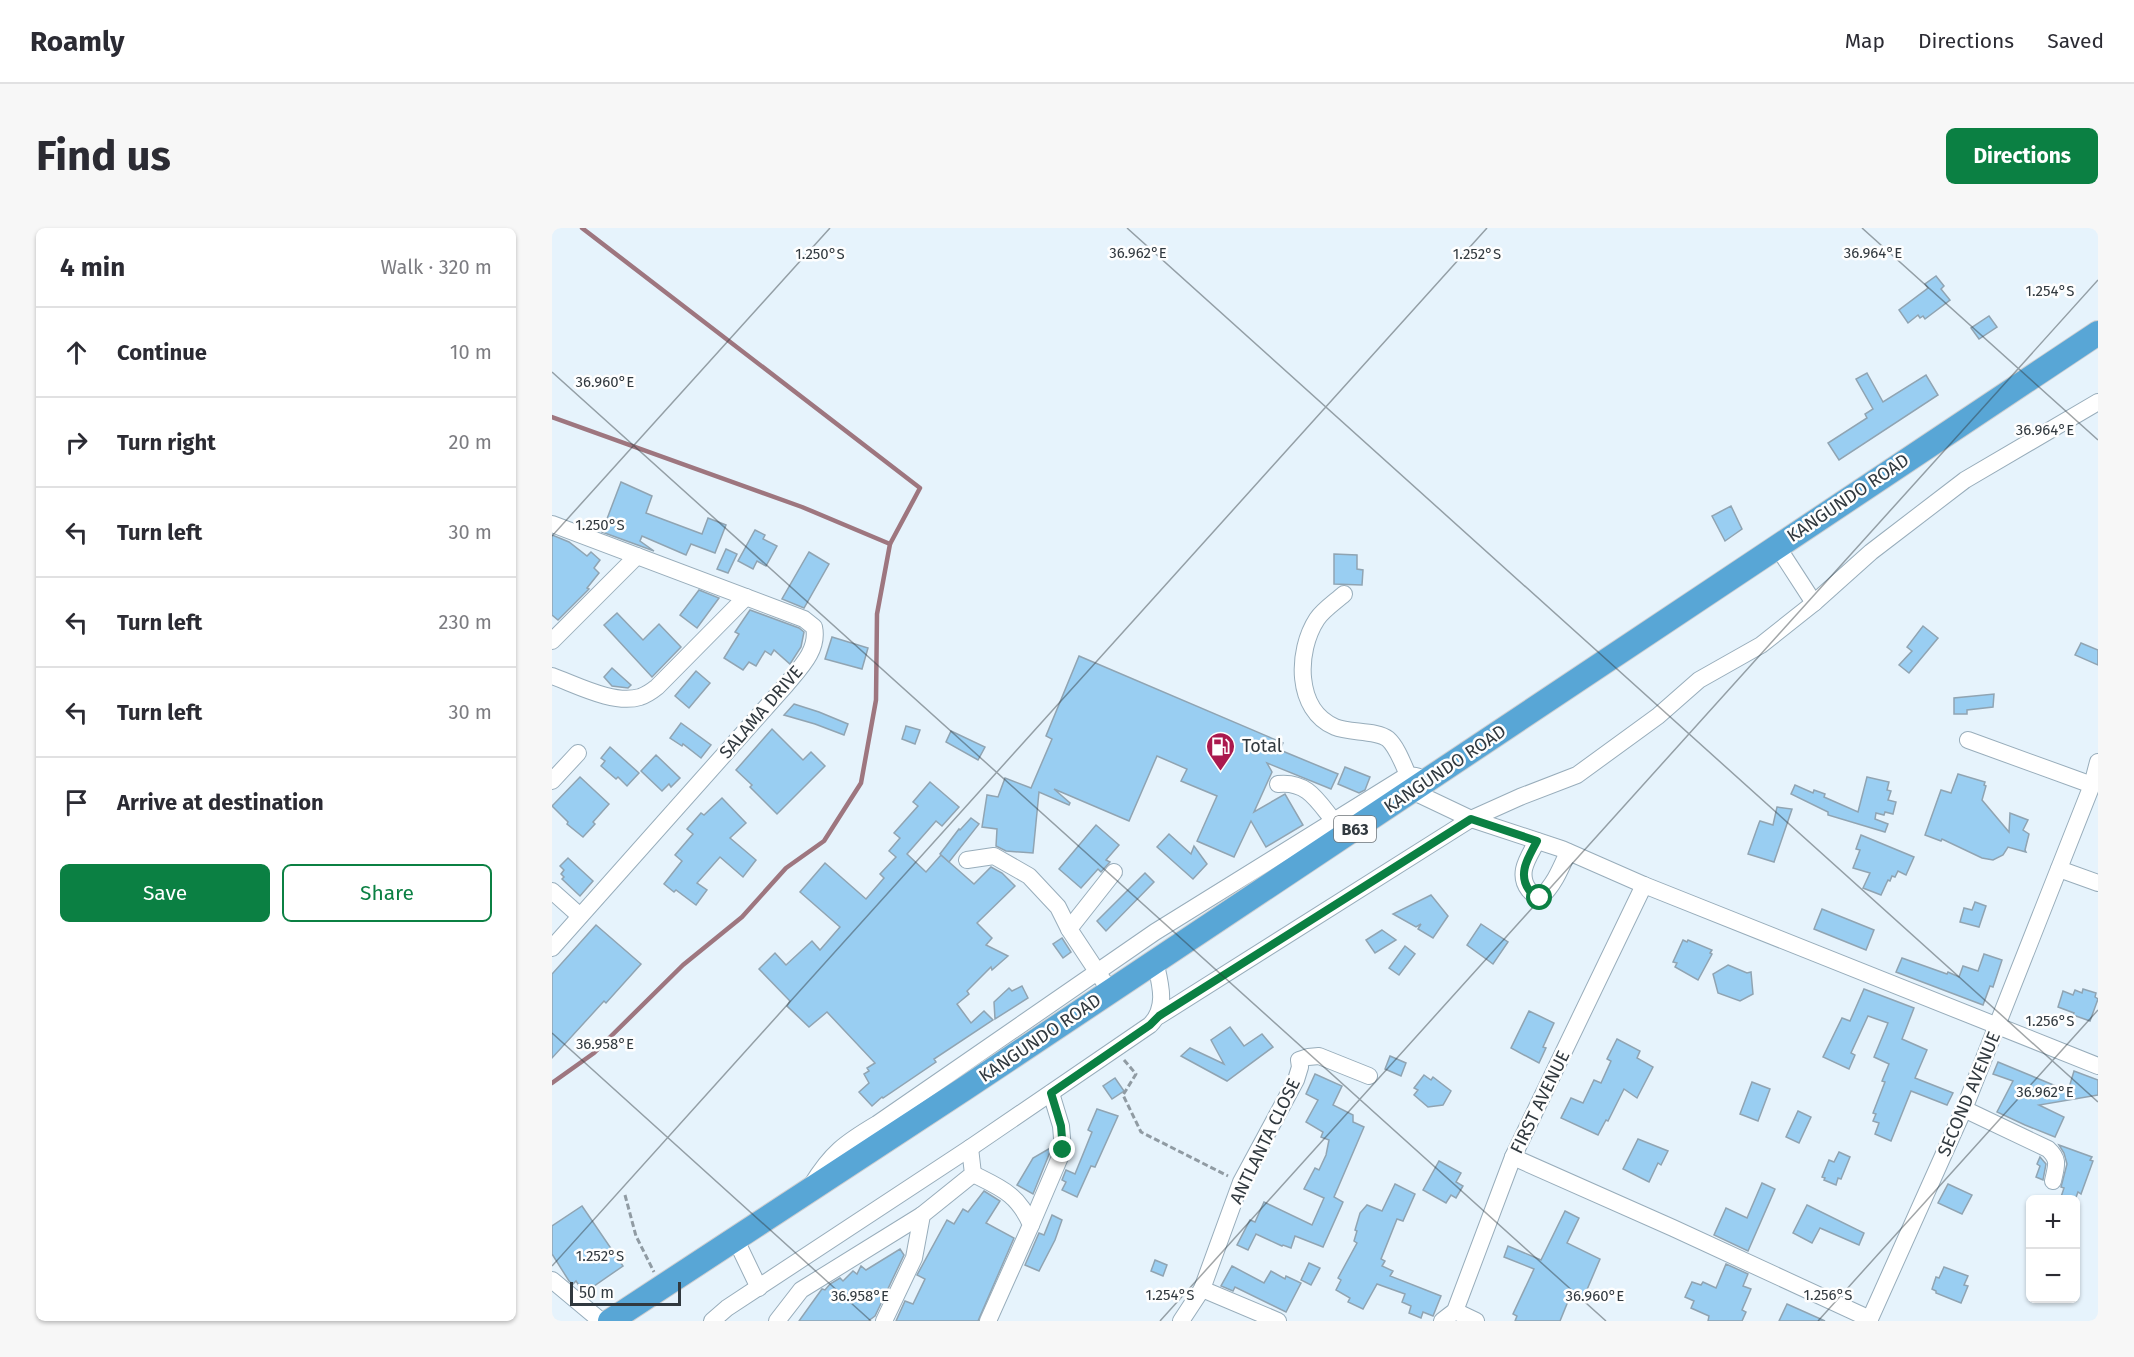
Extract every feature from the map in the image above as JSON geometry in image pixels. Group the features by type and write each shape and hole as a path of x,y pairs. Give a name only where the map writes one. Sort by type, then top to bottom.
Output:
{"highway":[{"name":"KANGUNDO ROAD","path":"610,1321 1155,961 1416,782 2098,333"}],"street":[{"path":"712,1321 727,1308 1115,1050 1159,1016 1471,819 1577,775 1658,716 1699,680 1761,645 1814,603 1871,552 1965,480 2098,402"},
{"name":"SALAMA DRIVE","path":"552,524 804,619 814,627 817,638 807,658 786,685 552,948"},
{"path":"1777,546 1814,603"},
{"path":"552,640 637,556"},
{"path":"1344,594 1317,619 1305,648 1302,682 1308,699 1320,718 1336,728 1382,736 1389,740 1416,782 1471,819 1568,852 1644,885 2098,1066"},
{"path":"552,676 613,698 643,697 657,687 746,597"},
{"path":"1968,740 2092,785"},
{"path":"552,781 578,753"},
{"name":"SECOND AVENUE","path":"1869,1320 1964,1109 2092,785 2098,762"},
{"path":"808,1191 826,1162 850,1140 877,1124 1098,970 1333,820 1416,782"},
{"path":"1278,784 1300,785 1316,798 1333,820"},
{"path":"1537,841 1523,874 1524,881 1534,896 1540,898 1548,891 1558,876 1568,852"},
{"path":"967,860 994,856 1029,876 1058,907 1069,929 1110,991"},
{"path":"2059,869 2098,883"},
{"path":"1069,929 1114,872"},
{"name":"FIRST AVENUE","path":"1448,1316 1513,1157 1644,885"},
{"path":"552,891 580,916"},
{"path":"1155,961 1162,993 1159,1016"},
{"name":"ANTLANTA CLOSE","path":"1181,1321 1202,1289 1241,1182 1296,1080 1300,1067 1299,1060 1319,1056 1369,1076"},
{"path":"988,1321 1063,1150 1061,1126 1051,1093"},
{"path":"1964,1109 2048,1149 2055,1156 2057,1163 2053,1181"},
{"path":"970,1148 973,1174"},
{"path":"1513,1157 1673,1228 1869,1320"},
{"path":"973,1174 1004,1189 1017,1199 1031,1225"},
{"path":"777,1321 801,1290 921,1215 973,1174"},
{"path":"884,1321 914,1258 921,1215"},
{"path":"735,1238 759,1288"},
{"path":"552,1280 601,1321"},
{"path":"1202,1289 1278,1321"},
{"path":"1448,1316 1476,1321"}],"path":[{"path":"1115,1050 1136,1074 1123,1095 1141,1132 1241,1182"},
{"path":"625,1195 636,1236 662,1287"}],"building":[{"path":"1936,276 1944,286 1941,289 1950,300 1925,319 1918,315 1908,323 1899,310 1928,288 1925,284"},
{"path":"1989,316 1997,327 1979,339 1971,328"},
{"path":"1867,373 1883,402 1926,375 1938,395 1839,460 1828,443 1867,418 1865,414 1873,409 1856,379"},
{"path":"621,482 652,496 646,513 702,534 708,518 726,525 715,553 691,544 686,555 642,536 640,541 654,551 602,532"},
{"path":"1731,506 1742,529 1725,541 1712,516"},
{"path":"755,530 765,535 763,539 777,546 766,566 757,561 753,569 738,561"},
{"path":"552,535 569,542 587,556 591,552 600,560 594,568 599,573 587,588 589,589 558,620 552,615"},
{"path":"726,549 737,554 728,573 717,569"},
{"path":"809,552 829,564 804,608 782,599"},
{"path":"1334,554 1357,555 1357,569 1363,570 1362,585 1334,584"},
{"path":"699,590 719,598 697,628 680,615"},
{"path":"750,610 799,628 804,632 801,647 790,664 774,650 771,655 765,651 756,666 749,662 743,670 724,658 739,634 735,632"},
{"path":"617,613 643,640 659,624 681,647 652,677 604,625"},
{"path":"1923,626 1938,638 1909,673 1899,665 1912,651 1907,647"},
{"path":"832,637 868,648 862,669 825,659"},
{"path":"2081,643 2098,650 2098,665 2075,655"},
{"path":"1079,656 1283,743 1280,750 1338,774 1331,789 1267,763 1272,772 1254,812 1285,794 1303,825 1266,847 1251,821 1234,857 1197,841 1217,796 1181,781 1187,769 1157,756 1129,821 1054,789 1070,803 1069,805 1039,792 1033,853 1006,851 996,846 997,829 982,827 987,795 998,797 1005,778 1031,788 1052,739 1046,736"},
{"path":"612,668 631,685 628,688 612,686 604,677"},
{"path":"696,671 710,683 689,708 675,696"},
{"path":"1994,694 1993,707 1967,710 1967,714 1954,714 1954,698"},
{"path":"794,704 848,724 844,735 784,715"},
{"path":"681,723 711,745 701,758 683,744 682,746 670,738"},
{"path":"906,726 920,730 915,744 902,739"},
{"path":"772,729 803,760 811,752 825,766 777,814 736,770"},
{"path":"951,731 985,747 978,760 946,742"},
{"path":"610,747 639,773 627,786 601,766 605,761 601,758"},
{"path":"656,755 680,778 671,787 669,784 662,791 641,771"},
{"path":"1345,767 1370,777 1365,790 1359,793 1338,784"},
{"path":"1958,774 1985,782 1982,800 2009,832 2010,813 2028,820 2023,830 2029,834 2026,852 2008,847 2003,855 1993,860 1982,858 1942,839 1941,841 1925,835 1941,790 1951,793"},
{"path":"580,777 609,804 583,837 567,824 568,822 552,806"},
{"path":"1867,777 1889,782 1887,790 1891,791 1888,800 1896,802 1893,814 1876,813 1875,819 1888,824 1885,832 1828,815 1828,812 1791,794 1795,785 1813,793 1814,790 1858,812"},
{"path":"930,782 959,807 942,826 936,821 907,854 926,872 941,855 974,884 991,867 1002,873 1015,886 977,923 992,938 986,945 1008,956 992,970 991,967 967,991 969,994 957,1004 971,1023 984,1011 993,1020 934,1059 936,1062 872,1106 859,1092 869,1083 864,1074 869,1071 867,1068 875,1063 827,1012 809,1027 787,1006 790,1001 759,969 775,953 786,965 812,941 820,950 840,927 800,892 825,863 866,899 884,878 880,874 896,857 889,851 900,838 894,833 918,806 913,802"},
{"path":"722,798 746,823 730,838 756,860 743,877 720,857 697,883 707,890 696,905 664,884 682,861 675,855 693,834 687,829 701,813 704,815"},
{"path":"1777,807 1792,809 1774,862 1748,854 1760,821 1773,825"},
{"path":"971,818 979,824 949,862 940,854 959,829"},
{"path":"1096,825 1119,845 1106,860 1110,862 1101,872 1098,869 1081,888 1059,869"},
{"path":"1169,834 1191,854 1194,846 1207,864 1193,879 1157,847"},
{"path":"1861,835 1914,857 1906,875 1898,871 1895,877 1892,876 1890,881 1888,880 1881,895 1863,888 1870,873 1853,868 1860,850 1856,849"},
{"path":"568,858 593,881 580,896 562,879 564,877 561,874 564,870 560,866"},
{"path":"1145,873 1154,882 1106,931 1097,921"},
{"path":"1431,895 1448,916 1433,938 1418,929 1421,924 1416,927 1393,914"},
{"path":"1975,902 1986,906 1979,927 1960,922 1964,908 1972,910"},
{"path":"1822,909 1874,930 1866,950 1814,929"},
{"path":"1481,924 1508,942 1493,964 1467,945"},
{"path":"596,925 641,964 552,1058 552,974"},
{"path":"1382,930 1396,940 1375,953 1366,940"},
{"path":"1062,938 1071,952 1063,958 1053,944"},
{"path":"1683,940 1712,950 1698,980 1675,967 1677,963 1673,962"},
{"path":"1405,946 1415,954 1399,975 1389,968"},
{"path":"1984,954 2002,960 1993,987 1990,986 1983,1005 1896,972 1902,958 1959,977 1963,966 1978,971"},
{"path":"1728,965 1747,973 1751,972 1753,994 1740,1001 1718,993 1713,974"},
{"path":"1022,986 1028,998 995,1019 994,1002 1009,988 1012,991"},
{"path":"1864,989 1914,1008 1902,1039 1927,1050 1915,1078 1953,1093 1947,1105 1911,1091 1891,1141 1875,1134 1879,1123 1873,1121 1876,1114 1873,1113 1889,1064 1874,1057 1888,1023 1868,1016 1851,1053 1855,1055 1849,1069 1823,1057 1842,1018 1850,1021"},
{"path":"2083,989 2096,993 2095,997 2098,999 2090,1021 2058,1007 2063,991 2073,995 2075,990 2082,993"},
{"path":"1529,1011 1554,1023 1543,1047 1546,1048 1539,1063 1511,1048"},
{"path":"1230,1027 1244,1046 1262,1034 1273,1047 1227,1081 1181,1056 1190,1048 1224,1064 1211,1040"},
{"path":"1617,1039 1640,1051 1637,1058 1653,1067 1637,1098 1624,1089 1608,1121 1606,1120 1598,1135 1561,1118 1571,1098 1583,1103 1594,1080 1601,1083 1611,1061 1607,1059"},
{"path":"1390,1056 1406,1063 1401,1076 1385,1069"},
{"path":"1998,1062 2068,1091 2074,1071 2098,1080 2098,1095 2039,1105 2064,1117 2055,1137 1997,1112 2013,1081 1993,1074"},
{"path":"1315,1074 1342,1086 1333,1105 1353,1115 1353,1122 1364,1127 1334,1197 1343,1202 1323,1247 1295,1236 1291,1248 1256,1234 1248,1250 1237,1245 1250,1220 1255,1222 1264,1202 1312,1225 1324,1198 1304,1189 1315,1168 1319,1170 1326,1155 1329,1140 1321,1137 1323,1132 1306,1122 1318,1100 1306,1094"},
{"path":"1424,1075 1431,1080 1433,1077 1451,1091 1443,1105 1428,1107 1414,1095 1418,1090 1414,1088"},
{"path":"1115,1078 1124,1091 1112,1099 1103,1086"},
{"path":"1752,1082 1770,1089 1758,1121 1740,1114"},
{"path":"1097,1109 1118,1116 1095,1167 1091,1166 1077,1197 1062,1190 1066,1182 1062,1180 1066,1170 1075,1174 1092,1132 1088,1130"},
{"path":"1798,1111 1811,1117 1799,1143 1786,1137"},
{"path":"1638,1139 1668,1151 1661,1165 1658,1163 1649,1182 1623,1169"},
{"path":"2059,1145 2092,1157 2090,1160 2093,1161 2081,1194 2078,1192 2077,1195 2062,1195 2064,1188 2061,1187 2067,1164"},
{"path":"1052,1147 1033,1194 1017,1185 1033,1158"},
{"path":"1839,1152 1850,1157 1836,1185 1822,1177 1829,1160 1834,1162"},
{"path":"2040,1157 2046,1164 2043,1180 2036,1177"},
{"path":"1439,1161 1461,1173 1456,1182 1463,1186 1456,1198 1451,1195 1446,1203 1423,1190"},
{"path":"1762,1183 1775,1189 1748,1251 1714,1235 1726,1208 1747,1218"},
{"path":"1395,1184 1415,1194 1403,1221 1397,1219 1381,1259 1385,1261 1382,1266 1393,1271 1390,1276 1441,1296 1433,1316 1423,1312 1421,1318 1409,1313 1411,1306 1402,1302 1405,1294 1377,1284 1363,1309 1348,1302 1350,1298 1336,1290 1341,1280 1338,1278 1357,1243 1354,1241 1357,1231 1355,1230 1360,1213 1367,1205 1382,1211"},
{"path":"1948,1184 1972,1195 1962,1214 1938,1203"},
{"path":"984,1191 1000,1201 986,1223 1014,1238 978,1321 896,1321 905,1301 913,1304 925,1279 917,1275 947,1220 954,1224 963,1209 968,1212"},
{"path":"1807,1205 1864,1233 1859,1245 1820,1228 1812,1243 1793,1233"},
{"path":"582,1206 623,1266 584,1293 576,1281 573,1284 569,1281 552,1254 552,1226"},
{"path":"1565,1211 1579,1218 1567,1243 1600,1259 1583,1299 1571,1294 1560,1321 1515,1321 1517,1316 1513,1314 1534,1269 1504,1257 1508,1246 1541,1260"},
{"path":"1052,1215 1062,1220 1055,1240 1039,1271 1025,1265 1039,1233 1044,1235"},
{"path":"900,1249 904,1255 875,1316 868,1321 799,1321 822,1289 825,1290 840,1278 843,1281 853,1271 857,1274 861,1266 866,1270"},
{"path":"1155,1260 1167,1265 1163,1276 1151,1271"},
{"path":"1309,1263 1320,1268 1311,1285 1301,1280"},
{"path":"1726,1264 1748,1274 1743,1286 1751,1289 1742,1310 1746,1312 1742,1321 1708,1321 1709,1316 1691,1308 1694,1301 1685,1297 1692,1282 1701,1285 1703,1282 1716,1288"},
{"path":"1232,1266 1264,1283 1271,1271 1285,1279 1286,1276 1301,1283 1286,1312 1235,1287 1233,1291 1221,1286"},
{"path":"1944,1267 1968,1276 1964,1285 1968,1286 1961,1303 1936,1293 1932,1289 1936,1277 1939,1278"},
{"path":"1787,1304 1825,1321 1779,1321"}],"waterway":[{"path":"552,1083 594,1053 683,965 742,917 786,868 824,841 861,783 876,700 877,614 890,544 920,488 582,228"},
{"path":"552,417 802,507 890,544"}],"place":[{"name":"Total","path":"1221,772"}],"route":[{"path":"1063,1150 1061,1126 1051,1093 1150,1025 1159,1016 1471,819 1537,841 1523,874 1526,886 1534,896 1540,898"}]}
